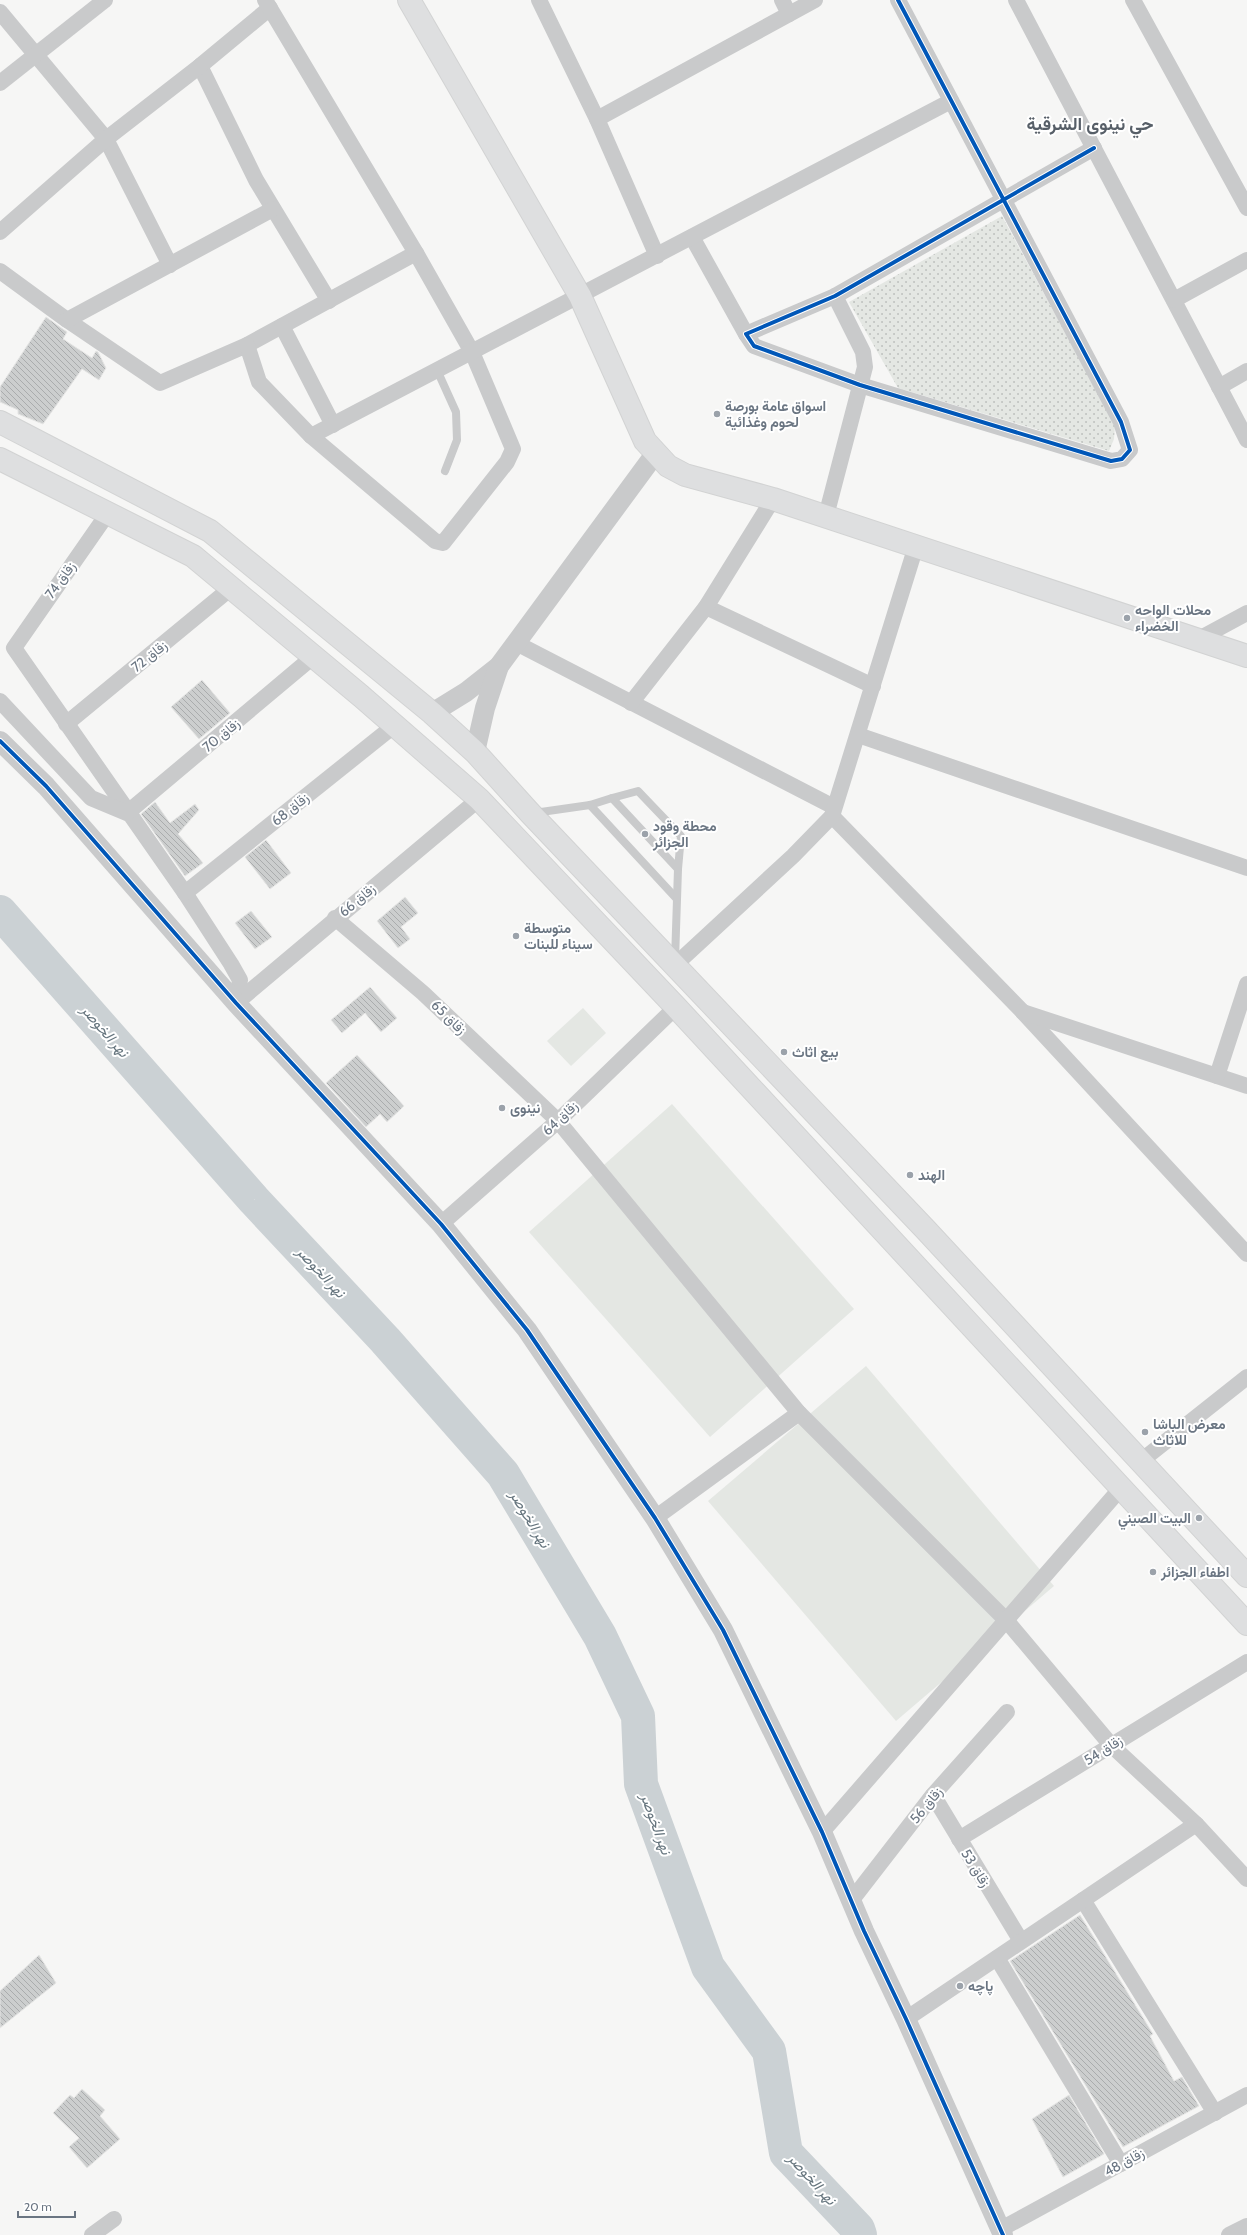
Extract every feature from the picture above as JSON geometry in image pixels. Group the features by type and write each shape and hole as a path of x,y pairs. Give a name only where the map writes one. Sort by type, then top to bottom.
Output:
{"main road":[{"path":"409,0 580,296 637,426 655,454 668,466 685,475 773,499 826,516 1247,656"},
{"path":"0,422 210,531 432,713 475,752 530,813 674,966 921,1225 1247,1576"},
{"path":"0,459 193,556 395,725 479,800 676,1008 1247,1624"}],"street":[{"path":"0,83 105,0"},
{"path":"539,0 597,119 657,256"},
{"path":"597,119 786,7 815,0"},
{"path":"692,237 754,346 860,385 1111,461 1122,459 1130,450 1121,422 1005,199 898,0"},
{"path":"1016,0 1247,440"},
{"path":"1133,0 1247,208"},
{"path":"0,232 106,139 200,66 267,4 416,253 472,352 513,449 507,462 443,543 435,541 311,436 259,382 247,345"},
{"path":"0,12 106,139 170,265"},
{"path":"200,66 256,180 329,301"},
{"path":"311,436 657,256 951,100"},
{"path":"746,334 835,296 1094,148"},
{"path":"68,320 274,209"},
{"path":"0,271 160,383 247,345 416,253"},
{"path":"1174,300 1247,260"},
{"path":"826,516 865,366 863,352 835,296"},
{"path":"282,326 333,425"},
{"path":"1219,387 1247,371"},
{"path":"432,713 466,692 499,666 655,454"},
{"path":"631,703 706,607 773,499"},
{"name":"زقاق 74","path":"66,724 14,648 108,513"},
{"path":"674,966 794,856 833,811 916,546"},
{"name":"زقاق 72","path":"66,724 231,588"},
{"path":"706,607 873,686"},
{"path":"1197,640 1247,613"},
{"path":"516,643 833,811 1022,1011 1247,1254"},
{"name":"زقاق 70","path":"127,812 314,656"},
{"path":"475,752 485,708 499,666"},
{"path":"0,701 91,798 127,812"},
{"path":"66,724 185,893 240,980 236,1002"},
{"name":"زقاق 68","path":"185,893 395,725"},
{"path":"858,735 1247,868"},
{"path":"0,740 46,786 236,1002 441,1224 527,1330 655,1518 723,1630 822,1832 851,1901 1002,2232"},
{"name":"زقاق 66","path":"236,1002 335,918 479,800"},
{"name":"زقاق 65","path":"335,918 423,993 558,1121 800,1413 1006,1620 1111,1745 1245,1872"},
{"path":"1217,1076 1247,984"},
{"name":"زقاق 64","path":"441,1224 558,1121 676,1008"},
{"path":"1022,1011 1247,1086"},
{"path":"1141,1461 1247,1377"},
{"path":"655,1518 800,1413"},
{"path":"822,1832 1121,1488"},
{"name":"زقاق 54","path":"958,1839 1247,1662"},
{"name":"زقاق 56","path":"851,1901 933,1795 1007,1712"},
{"name":"زقاق 53","path":"933,1795 958,1839 1021,1941"},
{"path":"906,2019 1196,1824"},
{"path":"1083,1900 1215,2113"},
{"path":"997,1958 1121,2164"},
{"name":"زقاق 48","path":"1002,2232 1121,2164 1247,2095"},
{"path":"92,2235 114,2219"},
{"path":"1229,2235 1247,2226"}],"lane":[{"path":"438,370 456,412 457,440 444,471"},
{"path":"530,813 590,805 638,791 680,836 674,966"},
{"path":"612,798 678,869"},
{"path":"590,805 676,898"}],"shaded area":[{"path":"1002,216 1115,425 1114,439 1109,451 898,388 849,302"},
{"path":"583,1008 606,1033 571,1066 547,1041"},
{"path":"672,1104 854,1309 710,1437 529,1232"},
{"path":"866,1366 1054,1586 896,1721 708,1501"}],"building":[{"path":"46,317 67,332 63,339 92,358 96,351 98,352 106,368 99,380 82,369 43,424 18,414 18,410 0,402 0,387"},
{"path":"202,680 230,713 199,739 171,707"},
{"path":"155,802 170,823 195,804 199,810 178,834 203,863 185,876 141,814"},
{"path":"266,840 291,873 270,889 245,857"},
{"path":"405,897 418,913 401,927 410,939 398,948 377,921"},
{"path":"251,911 272,937 255,949 235,923"},
{"path":"370,987 397,1018 381,1032 365,1013 342,1033 331,1020"},
{"path":"357,1055 404,1106 387,1122 380,1114 366,1127 326,1083"},
{"path":"1080,1915 1153,2034 1150,2036 1174,2081 1182,2077 1199,2106 1123,2147 1010,1961"},
{"path":"39,1955 56,1983 0,2028 0,1991"},
{"path":"82,2089 105,2110 100,2116 120,2139 87,2168 69,2147 79,2138 53,2113 70,2095 74,2098"},
{"path":"1069,2095 1104,2154 1063,2177 1032,2119"}],"waterway":[{"name":"نهر الخوصر","path":"0,912 254,1200 385,1340 503,1474 600,1636 638,1716 641,1784 708,1967 769,2051 786,2153 858,2229 860,2235"}],"cycle path":[{"path":"898,0 1121,422 1130,450 1122,459 1111,461 860,385 754,346 746,334 835,296 1094,148"},
{"path":"0,741 46,786 236,1003 441,1224 527,1330 655,1518 723,1630 822,1832 864,1931 906,2019 1003,2235"}],"place":[{"name":"اسواق عامة بورصة لحوم وغذائية","path":"717,414"},
{"name":"محلات الواحه الخضراء","path":"1127,618"},
{"name":"محطة وقود الجزائر","path":"645,834"},
{"name":"متوسطة سيناء للبنات","path":"516,936"},
{"name":"بيع اثاث","path":"784,1052"},
{"name":"نينوى","path":"502,1108"},
{"name":"الهند","path":"910,1175"},
{"name":"معرض الباشا للاثاث","path":"1145,1432"},
{"name":"البيت الصيني","path":"1199,1518"},
{"name":"اطفاء الجزائر","path":"1153,1572"},
{"name":"پاچه","path":"960,1986"}],"district":[{"name":"حي نينوى الشرقية","path":"1090,124"}]}
